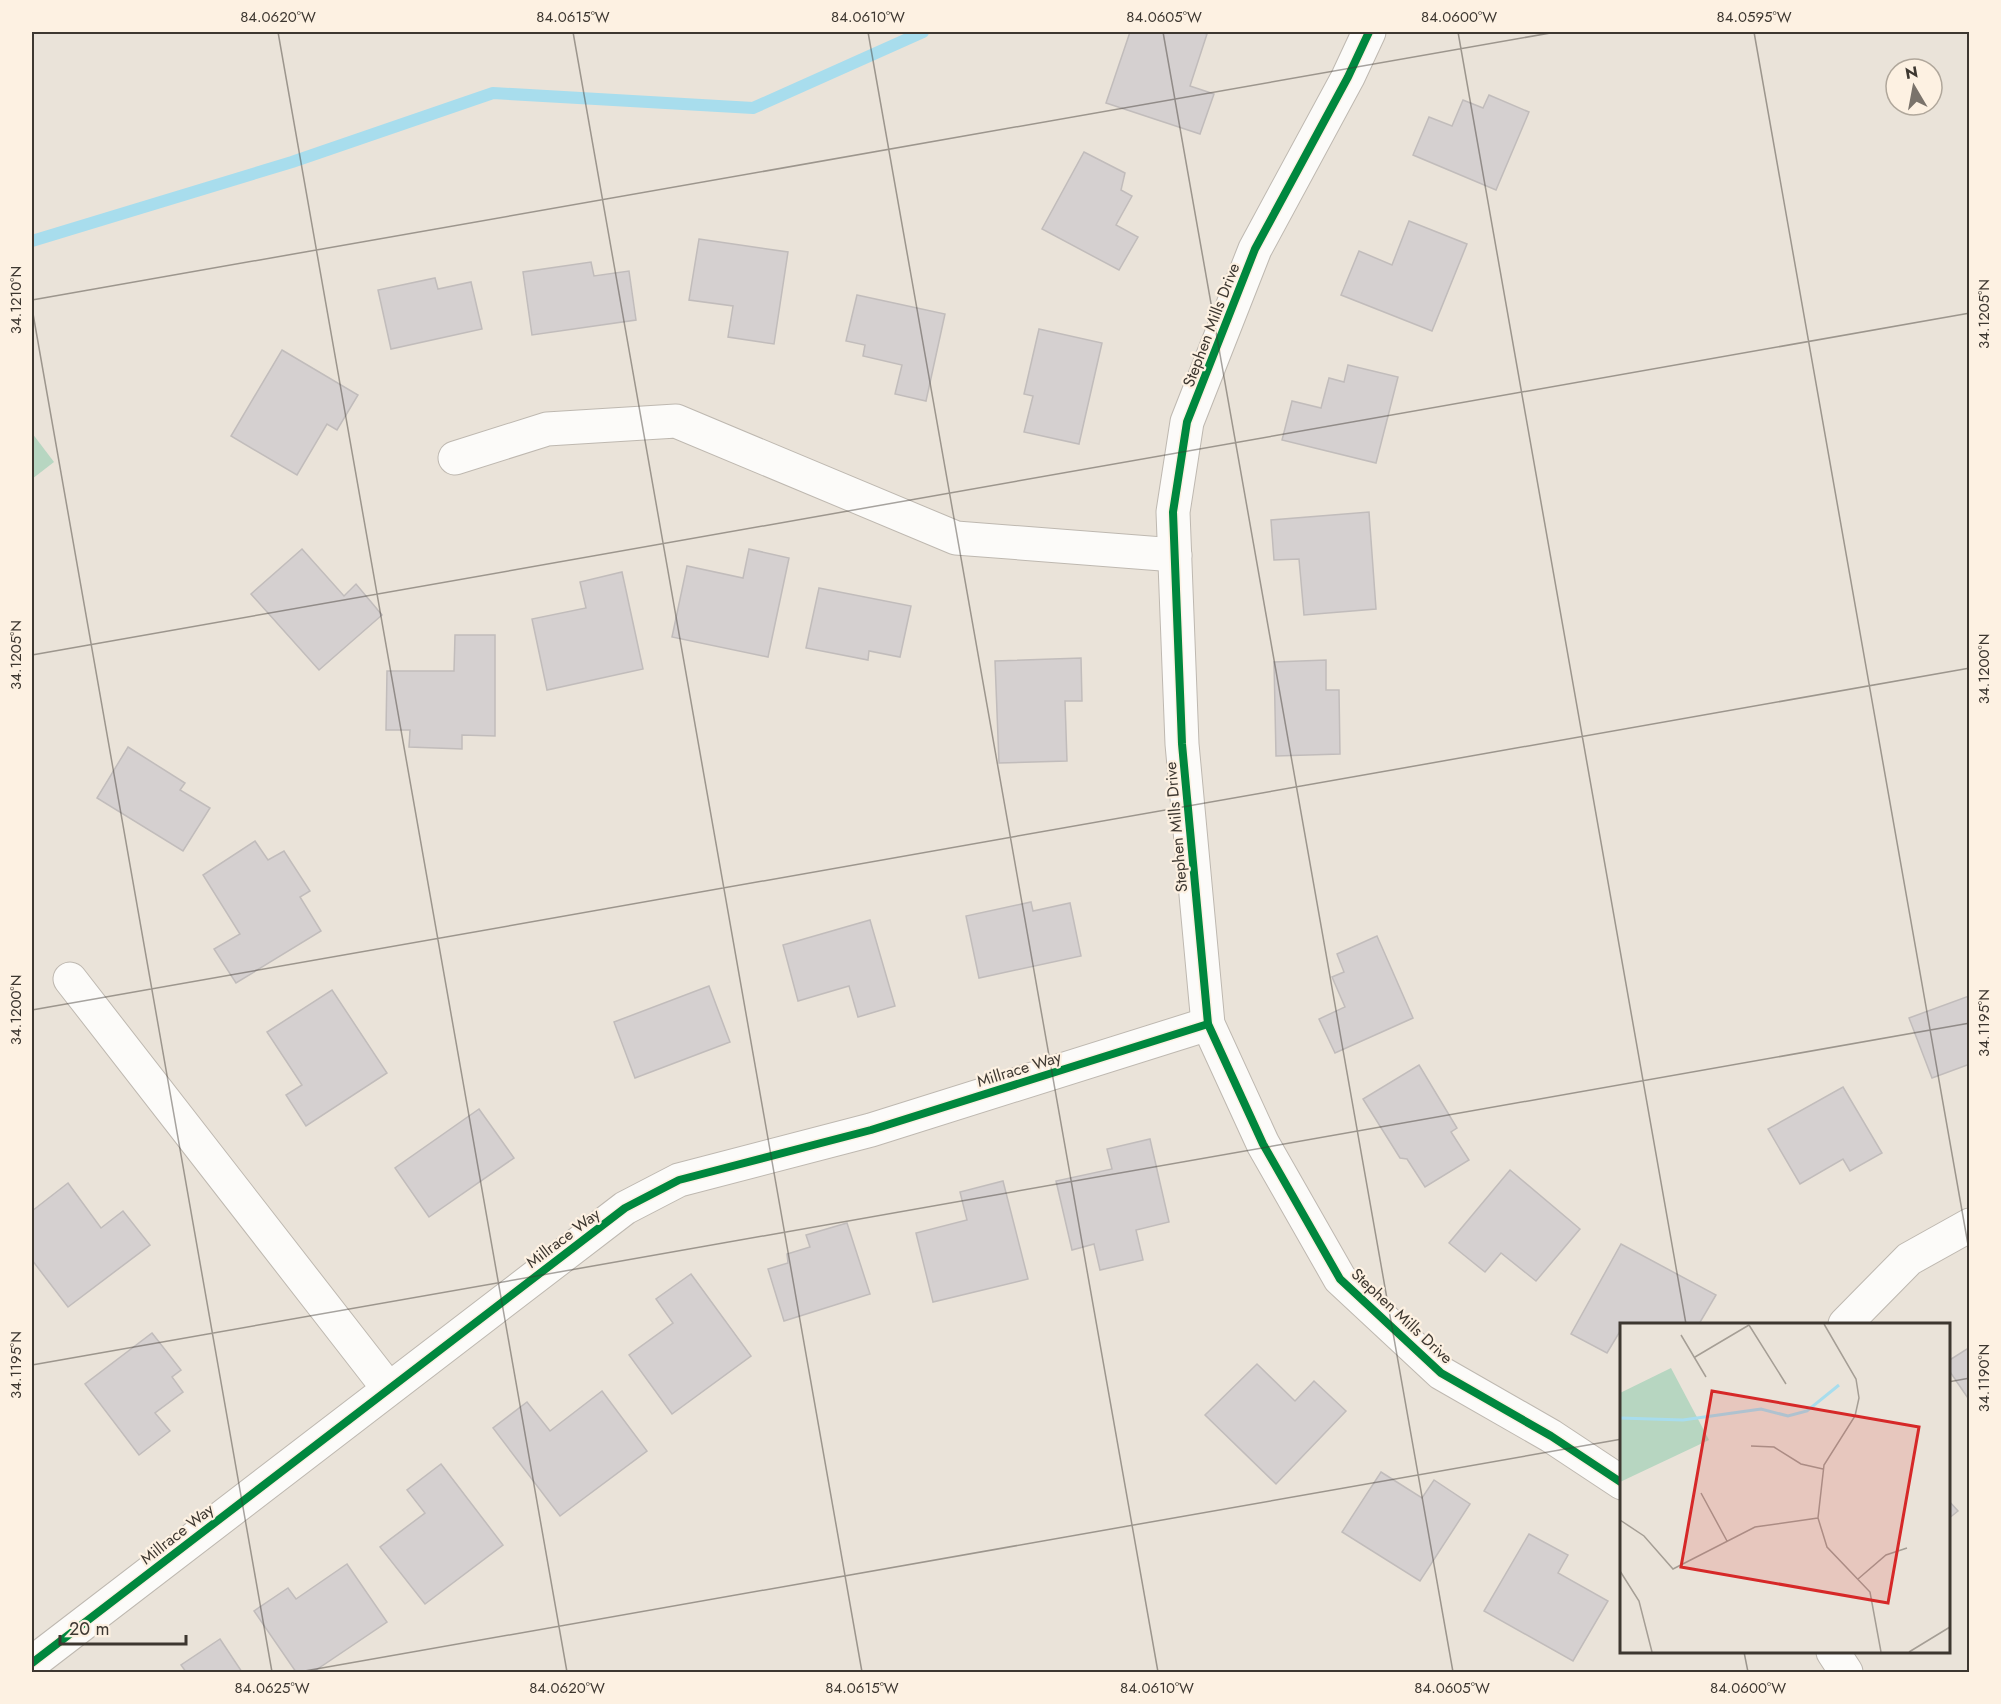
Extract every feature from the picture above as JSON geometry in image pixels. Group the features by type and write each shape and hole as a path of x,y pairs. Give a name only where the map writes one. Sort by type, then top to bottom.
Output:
{"street":[{"name":"Stephen Mills Drive","path":"1369,32 1348,77 1255,249 1187,422 1173,512 1182,744 1208,1024 1263,1144 1340,1279 1441,1372 1551,1436 1620,1482"},
{"path":"455,458 547,429 676,421 956,538 1175,555"},
{"path":"70,979 388,1388"},
{"name":"Millrace Way","path":"32,1663 625,1208 679,1180 871,1130 1208,1024"},
{"path":"1846,1323 1909,1259 1970,1225"},
{"path":"1834,1653 1846,1672"}],"green space":[{"path":"32,433 54,462 32,479"}],"building":[{"path":"1130,32 1200,32 1207,34 1190,86 1214,94 1200,134 1106,103"},
{"path":"1489,95 1529,112 1496,190 1413,155 1429,117 1452,126 1463,100 1483,108"},
{"path":"1084,152 1125,173 1121,190 1132,196 1116,225 1138,237 1119,270 1042,229"},
{"path":"1409,221 1467,244 1432,331 1341,295 1359,251 1392,265"},
{"path":"699,239 788,252 774,344 728,337 733,306 689,300"},
{"path":"591,262 594,276 629,271 636,320 532,335 523,272"},
{"path":"435,278 438,289 471,282 482,329 391,349 378,290"},
{"path":"857,295 945,314 926,401 895,394 902,365 863,356 865,345 846,341"},
{"path":"1039,329 1102,343 1079,444 1024,432 1033,396 1024,394"},
{"path":"282,350 358,395 337,430 327,424 297,475 231,436"},
{"path":"1348,365 1398,377 1376,463 1282,440 1292,401 1321,408 1329,378 1344,382"},
{"path":"1369,512 1376,609 1304,615 1299,559 1274,560 1271,520"},
{"path":"302,549 344,596 356,584 382,615 319,670 251,594"},
{"path":"749,549 789,558 768,657 672,637 687,566 743,578"},
{"path":"622,572 643,669 547,690 532,619 586,608 580,582"},
{"path":"819,588 911,606 900,657 869,651 868,660 806,648"},
{"path":"455,635 495,635 495,736 462,735 462,749 409,747 410,730 386,730 387,671 454,671"},
{"path":"1081,658 1082,701 1065,701 1067,761 999,763 995,661"},
{"path":"1326,660 1326,690 1339,690 1340,754 1276,756 1274,662"},
{"path":"128,747 185,783 180,790 210,808 183,851 97,798"},
{"path":"255,841 268,860 284,851 310,891 300,897 321,931 236,983 214,949 240,934 203,875"},
{"path":"1031,902 1033,911 1070,903 1081,956 979,978 966,916"},
{"path":"870,920 895,1006 858,1017 849,986 798,1001 783,945"},
{"path":"1377,936 1413,1018 1335,1053 1319,1019 1345,1007 1332,977 1344,972 1337,954"},
{"path":"709,986 730,1042 635,1078 614,1022"},
{"path":"332,990 387,1073 306,1126 286,1095 302,1085 267,1032"},
{"path":"1969,996 1970,1064 1932,1078 1909,1018"},
{"path":"1419,1065 1457,1128 1451,1132 1469,1160 1425,1187 1407,1159 1400,1158 1363,1099"},
{"path":"1843,1087 1882,1153 1850,1171 1843,1159 1800,1184 1768,1129"},
{"path":"479,1109 514,1158 429,1217 395,1168"},
{"path":"1150,1139 1169,1222 1136,1230 1143,1260 1100,1270 1094,1244 1072,1250 1056,1181 1112,1169 1107,1149"},
{"path":"1510,1170 1580,1229 1536,1281 1501,1253 1485,1272 1449,1243"},
{"path":"1003,1181 1028,1279 933,1302 916,1233 967,1220 960,1192"},
{"path":"68,1183 101,1228 123,1211 150,1245 68,1307 32,1260 32,1211"},
{"path":"847,1223 870,1294 784,1321 768,1269 788,1263 787,1254 810,1247 806,1235"},
{"path":"1621,1244 1716,1295 1700,1323 1620,1323 1620,1331 1607,1353 1571,1334"},
{"path":"691,1274 751,1356 672,1414 629,1355 673,1323 656,1299"},
{"path":"152,1333 181,1370 172,1377 183,1392 155,1413 170,1431 139,1455 85,1384"},
{"path":"1970,1347 1970,1401 1950,1372 1950,1360"},
{"path":"1257,1364 1295,1401 1314,1381 1346,1411 1276,1484 1205,1415"},
{"path":"602,1391 647,1451 560,1516 493,1428 527,1402 550,1431"},
{"path":"441,1464 503,1545 425,1604 380,1547 425,1513 407,1490"},
{"path":"1381,1472 1422,1498 1434,1480 1470,1504 1420,1581 1342,1532"},
{"path":"1950,1502 1958,1511 1950,1517"},
{"path":"1529,1534 1568,1555 1558,1573 1608,1601 1573,1661 1484,1611"},
{"path":"347,1564 387,1622 313,1672 296,1672 254,1611 288,1588 296,1599"},
{"path":"220,1639 242,1672 186,1672 181,1665"}],"waterway":[{"path":"32,241 292,162 493,93 753,108 923,32"}],"cycle path":[{"path":"1369,32 1348,77 1255,249 1187,422 1173,512 1182,744 1208,1024 1263,1144 1340,1279 1441,1373 1551,1436 1620,1482"},
{"path":"32,1663 625,1208 679,1180 871,1130 1208,1024"}]}
